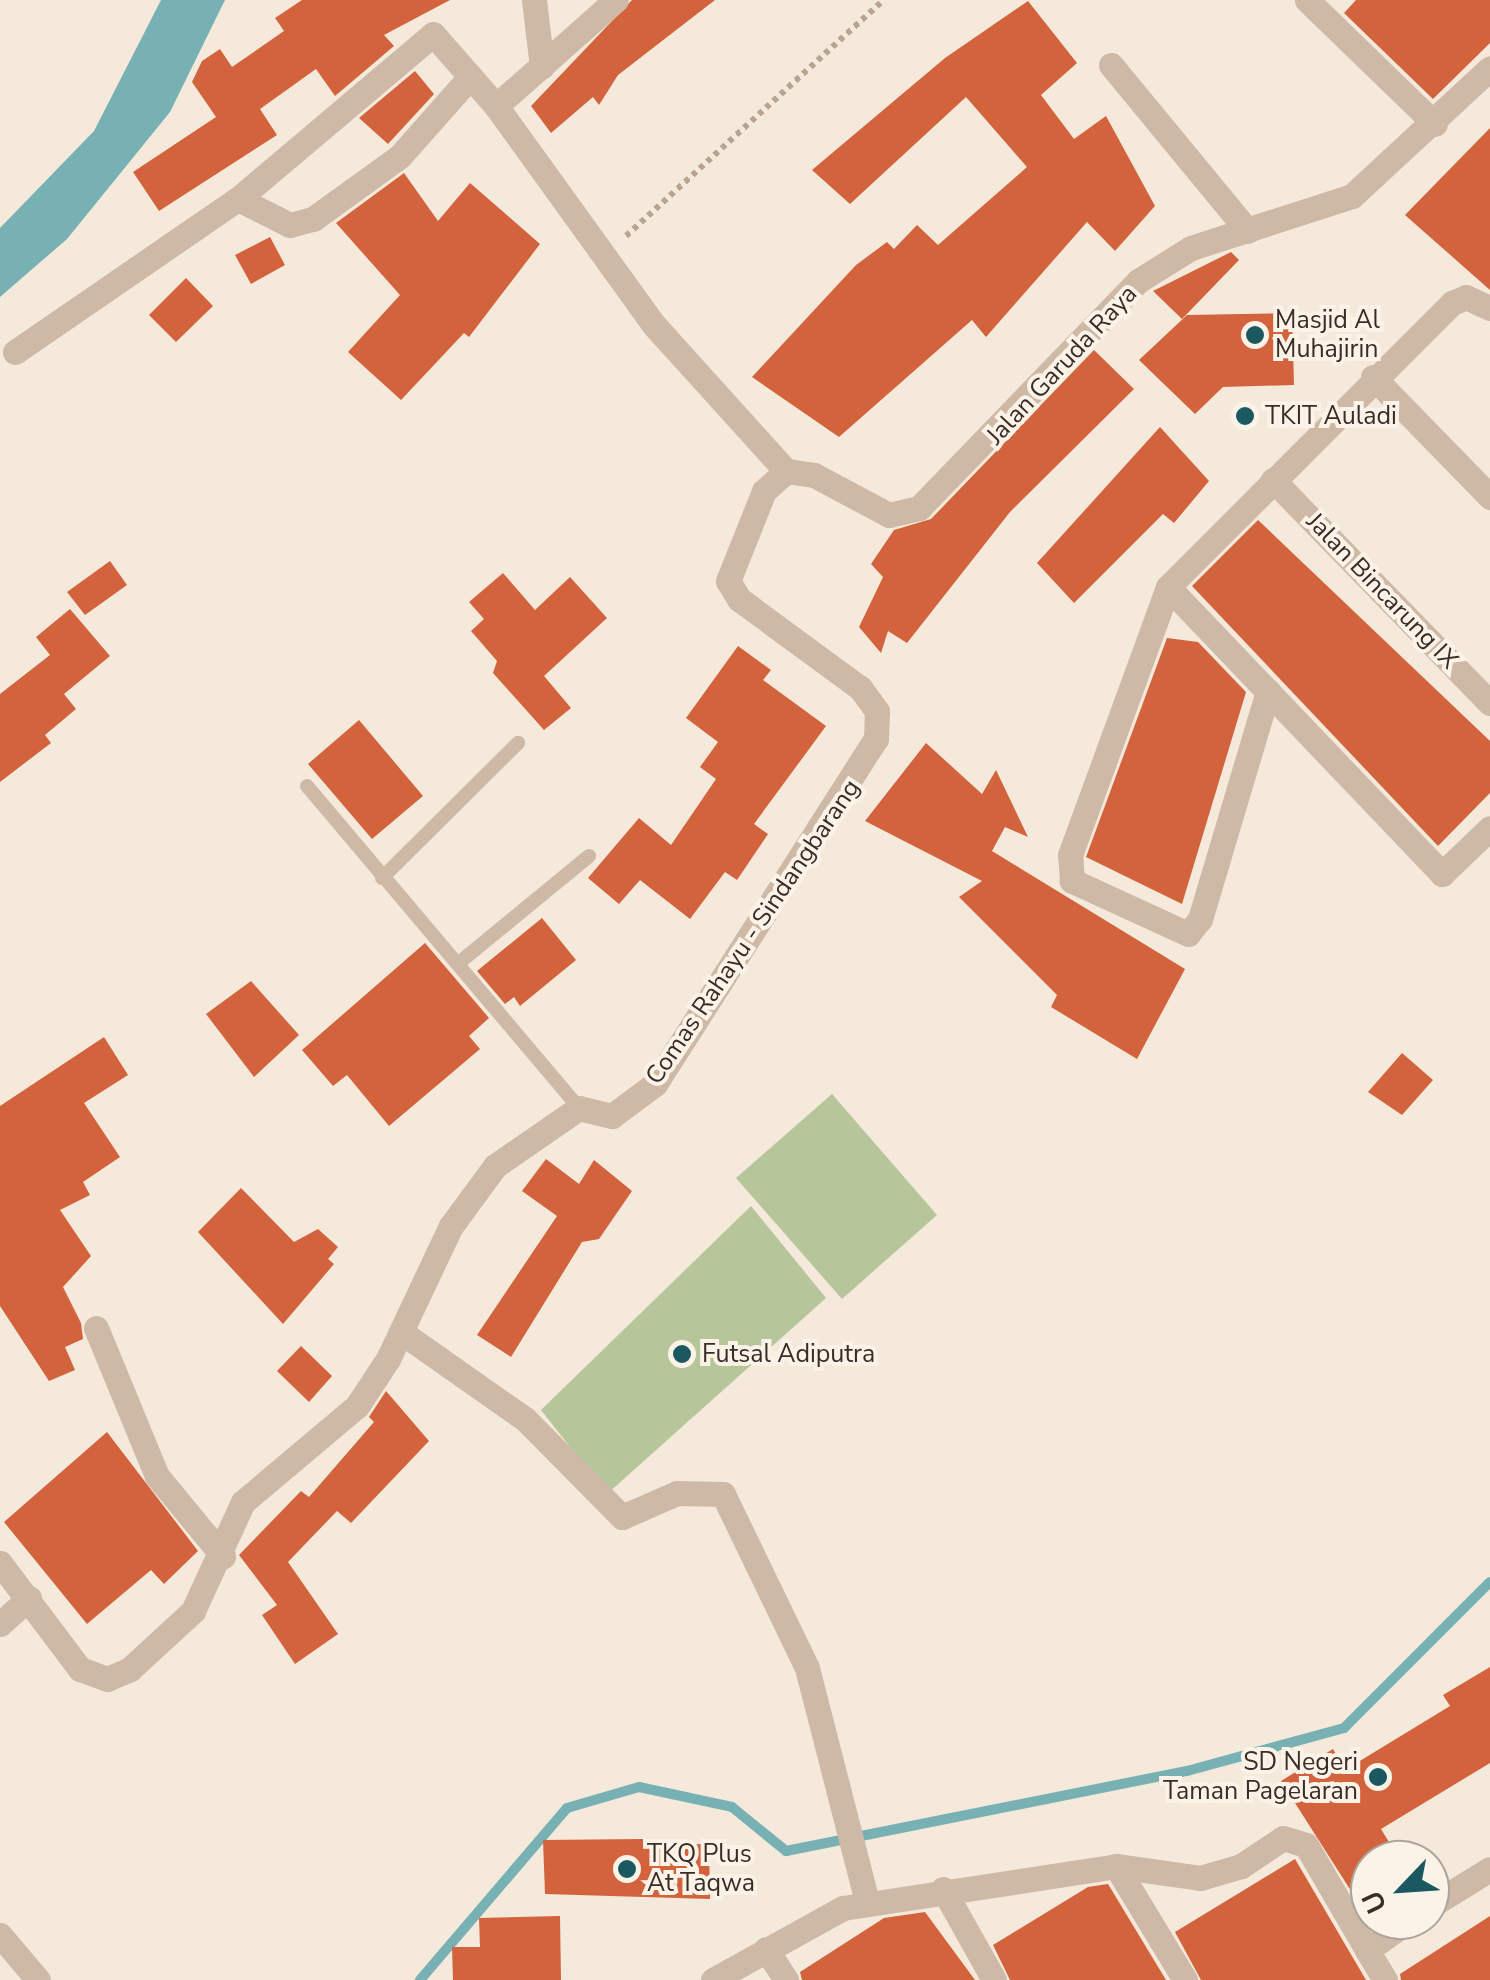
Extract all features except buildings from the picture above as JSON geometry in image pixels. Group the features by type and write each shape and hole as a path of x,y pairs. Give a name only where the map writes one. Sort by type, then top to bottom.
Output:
{"street":[{"path":"534,0 542,67"},
{"path":"496,106 616,0"},
{"path":"1318,4 1435,124"},
{"path":"15,352 238,198 433,34 496,106 681,358 786,471"},
{"path":"1111,65 1248,231"},
{"name":"Jalan Garuda Raya","path":"786,471 814,475 889,516 942,490 1138,281 1191,248 1352,196 1435,124 1490,68"},
{"path":"238,198 290,225 312,219 400,156 470,76"},
{"path":"1268,691 1200,918 1188,934 1171,933 1072,881 1070,855 1168,587 1373,377 1452,303 1466,297 1490,308"},
{"path":"1373,377 1490,497"},
{"name":"Comas Rahayu - Sindangbarang","path":"28,1598 80,1669 107,1679 175,1631 223,1556 227,1527 244,1502 357,1406 480,1183 521,1143 579,1108 612,1116 655,1084 876,739 877,711 860,688 739,598 728,582 747,524 786,471"},
{"name":"Jalan Bincarung IX","path":"1273,480 1490,703"},
{"path":"1168,587 1442,874 1490,828"},
{"path":"96,1328 157,1476 223,1556"},
{"path":"401,1332 525,1419 622,1518 678,1494 722,1494 807,1668 847,1806 867,1902"},
{"path":"0,1563 28,1598 0,1624"},
{"path":"713,1980 766,1948 867,1902 1116,1866 1200,1878 1295,1838 1385,1980"},
{"path":"1116,1866 1185,1980"},
{"path":"1450,1894 1490,1869"},
{"path":"943,1889 994,1980"},
{"path":"1366,1950 1381,1940"},
{"path":"3,1945 38,1980"},
{"path":"766,1948 786,1980"}],"lane":[{"path":"382,878 518,743"},
{"path":"307,786 382,878 460,962 579,1108"},
{"path":"460,962 589,856"}],"path":[{"path":"607,254 884,0"}],"green space":[{"path":"832,1094 937,1215 842,1299 736,1178"},
{"name":"Futsal Adiputra","path":"751,1206 826,1298 607,1494 541,1410"}],"water":[{"path":"161,0 225,0 170,112 67,239 0,297 0,228 94,131"}],"waterway":[{"path":"420,1980 567,1808 639,1787 732,1807 786,1851 1187,1771 1344,1728 1490,1582"}],"place":[{"name":"Masjid Al Muhajirin","path":"1255,335"},
{"name":"TKIT Auladi","path":"1245,416"},
{"name":"Futsal Adiputra","path":"682,1354"},
{"name":"SD Negeri Taman Pagelaran","path":"1378,1777"},
{"name":"TKQ Plus At Taqwa","path":"627,1869"}]}
